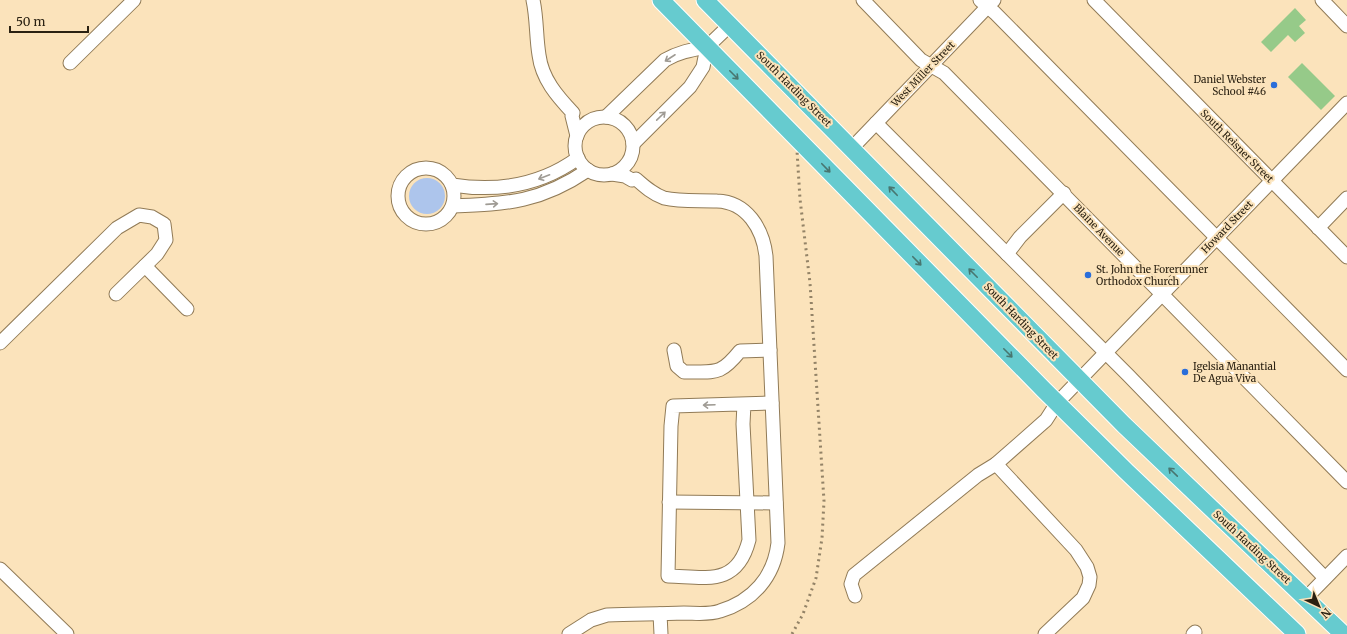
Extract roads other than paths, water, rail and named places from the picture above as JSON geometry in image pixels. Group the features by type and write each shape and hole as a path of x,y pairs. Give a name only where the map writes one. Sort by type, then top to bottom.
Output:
{"main road":[{"path":"660,0 1057,403 1297,634"},
{"name":"South Harding Street","path":"706,0 1124,425 1343,634"}],"street":[{"path":"70,63 134,0"},
{"path":"533,0 541,65 549,84 573,113 572,116 577,136"},
{"name":"Blaine Avenue","path":"863,0 921,60 944,73 1064,193 1347,482"},
{"name":"South Reisner Street","path":"1094,0 1347,258"},
{"path":"1322,0 1347,26"},
{"path":"987,2 1347,370"},
{"name":"West Miller Street","path":"852,148 931,65 987,2"},
{"path":"612,174 624,167 628,162 632,149 690,87 703,67 707,48 730,25"},
{"path":"569,634 591,620 607,615 705,613 720,611 740,603 755,591 770,572 775,557 778,543 770,350 765,248 761,232 754,222 740,209 726,202 664,198 652,193 636,179 632,180 625,176 612,174 598,174 588,170 578,158 575,146 577,136 585,124 601,117 665,60 685,51 707,48"},
{"name":"Howard Street","path":"855,596 851,584 854,575 978,476 996,464 1046,420 1057,403 1347,103"},
{"path":"573,113 576,112 619,121 626,126 630,133 637,175 636,179"},
{"path":"876,123 1105,353 1325,578"},
{"path":"452,186 483,188 519,184 551,174 578,158"},
{"path":"431,168 446,176 452,186 455,197 453,206 447,215 438,222 420,224 411,220 404,214 399,204 399,189 404,179 410,173 418,169 431,168"},
{"path":"453,206 497,204 532,198 555,190 588,170"},
{"path":"1007,254 1020,237 1064,193"},
{"path":"1318,228 1347,198"},
{"path":"0,343 117,228 139,215 152,217 164,224 166,240 157,254 116,294"},
{"path":"145,266 187,309"},
{"path":"674,350 677,366 684,372 718,371 731,363 740,351 770,350"},
{"path":"744,404 743,424 749,540 745,553 739,563 730,572 716,577 668,576 671,426 673,406 772,403"},
{"path":"996,464 1076,550 1087,566 1090,576 1089,585 1083,598 1045,634"},
{"path":"669,502 776,503"},
{"path":"1306,598 1347,556"},
{"path":"0,569 67,634"},
{"path":"660,614 661,634"}],"water":[{"path":"427,178 440,183 445,196 440,209 427,214 414,209 409,196 414,183"}],"railway":[{"path":"792,634 803,614 816,578 822,538 824,501 810,283 800,199 797,151"}],"place":[{"name":"Daniel Webster School #46","path":"1274,85"},
{"name":"St. John the Forerunner Orthodox Church","path":"1088,275"},
{"name":"Igelsia Manantial De Agua Viva","path":"1185,372"}]}
